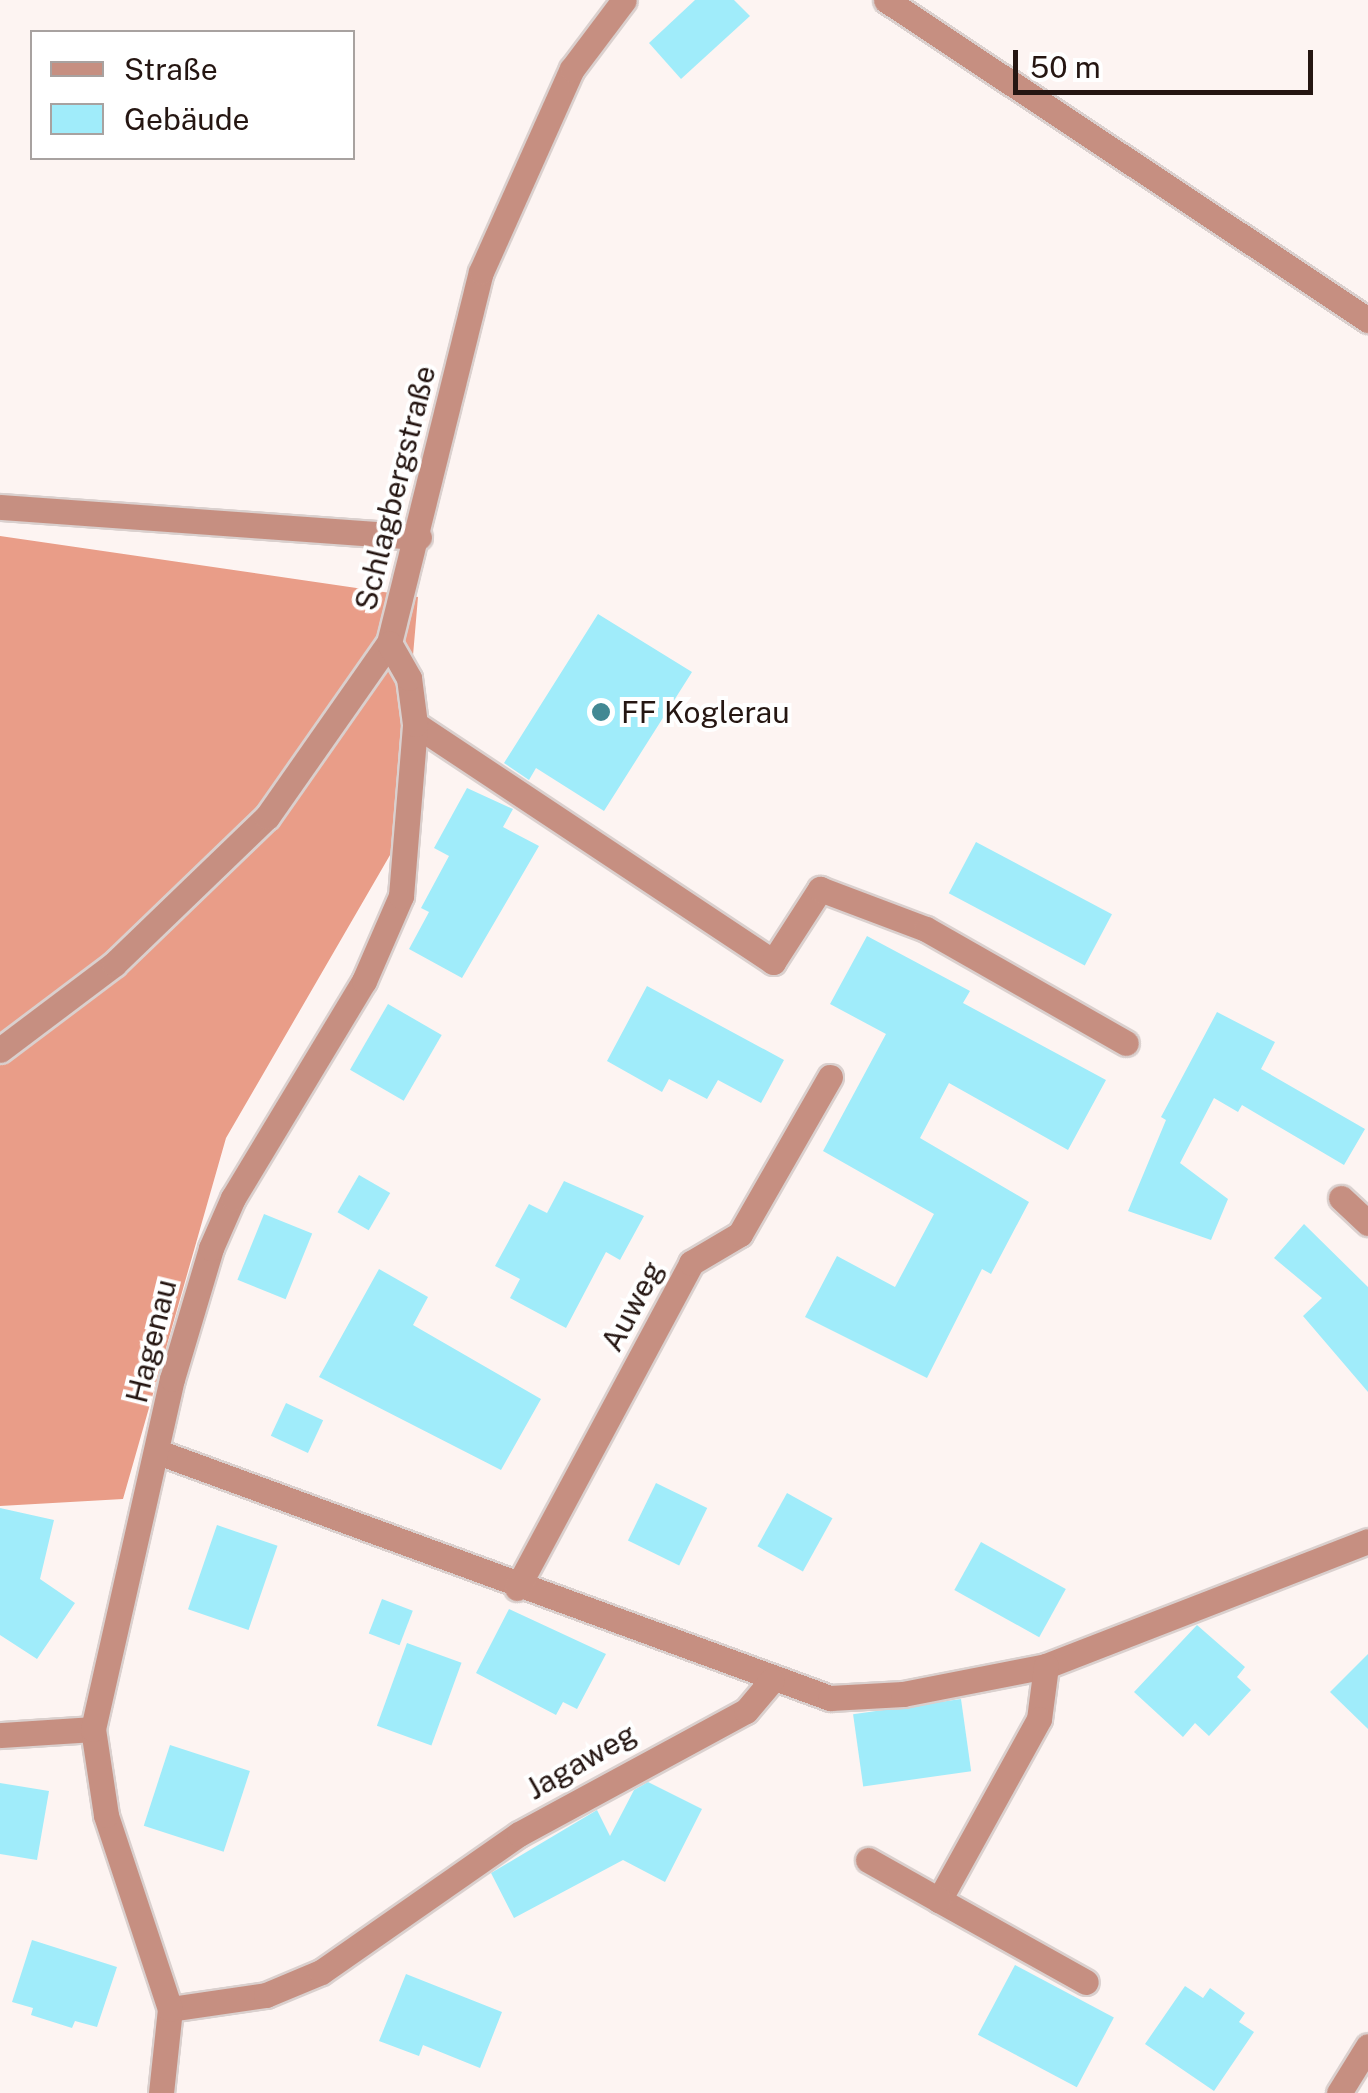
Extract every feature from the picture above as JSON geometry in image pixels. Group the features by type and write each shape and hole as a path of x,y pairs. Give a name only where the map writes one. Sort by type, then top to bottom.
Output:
{"street":[{"name":"Schlagbergstraße","path":"0,1050 114,964 267,817 389,643 420,537 481,272 572,69 624,0"},
{"path":"886,0 1368,320"},
{"path":"0,506 420,537"},
{"name":"Hagenau","path":"161,2093 170,2009 106,1814 92,1729 211,1248 388,932 408,855 415,724 409,678 389,643"},
{"path":"415,724 773,962 820,889 926,930 1126,1043"},
{"name":"Auweg","path":"517,1588 691,1263 740,1234 830,1077"},
{"path":"1340,1198 1368,1223"},
{"path":"158,1452 810,1695 860,1697 1046,1666 1368,1540"},
{"path":"938,1900 1039,1719 1046,1666"},
{"name":"Jagaweg","path":"170,2009 266,1995 322,1972 519,1834 746,1711 772,1680"},
{"path":"0,1735 92,1729"},
{"path":"868,1860 1086,1982"},
{"path":"1339,2093 1368,2046"}],"shaded area":[{"path":"0,536 418,597 397,843 226,1138 123,1499 0,1506"}],"building":[{"path":"695,0 734,0 750,16 681,79 649,43"},
{"name":"FF Koglerau","path":"598,614 692,672 604,811 536,768 529,780 504,763"},
{"path":"467,788 513,809 503,827 539,846 462,978 409,949 429,912 421,908 449,856 434,848"},
{"path":"976,842 1112,914 1085,966 949,893"},
{"path":"867,936 970,991 963,1003 1106,1080 1068,1150 949,1083 920,1138 1029,1202 991,1274 982,1269 927,1378 805,1317 837,1256 895,1287 934,1214 823,1151 886,1034 830,1004"},
{"path":"647,986 784,1060 761,1103 718,1080 707,1099 669,1079 662,1092 607,1061"},
{"path":"388,1004 442,1035 404,1101 350,1070"},
{"path":"1217,1012 1275,1042 1261,1069 1365,1129 1344,1165 1242,1105 1238,1112 1214,1098 1180,1163 1228,1199 1211,1240 1128,1211 1166,1120 1161,1117"},
{"path":"359,1175 390,1193 369,1230 338,1212"},
{"path":"564,1181 644,1216 620,1260 606,1252 566,1328 510,1298 520,1279 495,1266 529,1204 547,1213"},
{"path":"264,1214 312,1233 286,1299 237,1280"},
{"path":"1304,1224 1368,1287 1368,1392 1303,1316 1322,1298 1274,1258"},
{"path":"379,1269 428,1297 413,1325 541,1399 501,1470 319,1377"},
{"path":"286,1403 323,1420 308,1453 271,1436"},
{"path":"656,1483 707,1508 679,1566 628,1541"},
{"path":"787,1493 832,1518 803,1572 757,1546"},
{"path":"0,1508 54,1520 40,1579 75,1603 37,1659 0,1635"},
{"path":"217,1525 278,1546 249,1630 188,1609"},
{"path":"981,1542 1066,1589 1039,1637 954,1590"},
{"path":"382,1599 413,1611 400,1645 369,1634"},
{"path":"509,1609 606,1654 577,1709 563,1702 556,1715 476,1673"},
{"path":"1197,1625 1245,1667 1237,1677 1251,1690 1209,1736 1195,1723 1183,1737 1134,1692"},
{"path":"407,1643 462,1663 431,1746 377,1726"},
{"path":"1368,1654 1368,1729 1330,1692"},
{"path":"961,1699 971,1771 863,1786 853,1714"},
{"path":"170,1745 250,1771 224,1852 144,1826"},
{"path":"648,1782 702,1809 665,1882 623,1860 514,1918 491,1873 597,1810 610,1836 634,1790"},
{"path":"0,1783 49,1791 37,1860 0,1854"},
{"path":"32,1940 117,1967 97,2027 75,2021 72,2028 31,2015 33,2008 12,2002"},
{"path":"1015,1965 1114,2018 1077,2087 978,2035"},
{"path":"406,1974 502,2012 480,2068 423,2045 419,2056 379,2041"},
{"path":"1185,1986 1203,1998 1210,1988 1245,2013 1239,2022 1254,2032 1214,2091 1145,2044"}],"place":[{"name":"FF Koglerau","path":"601,712"}]}
